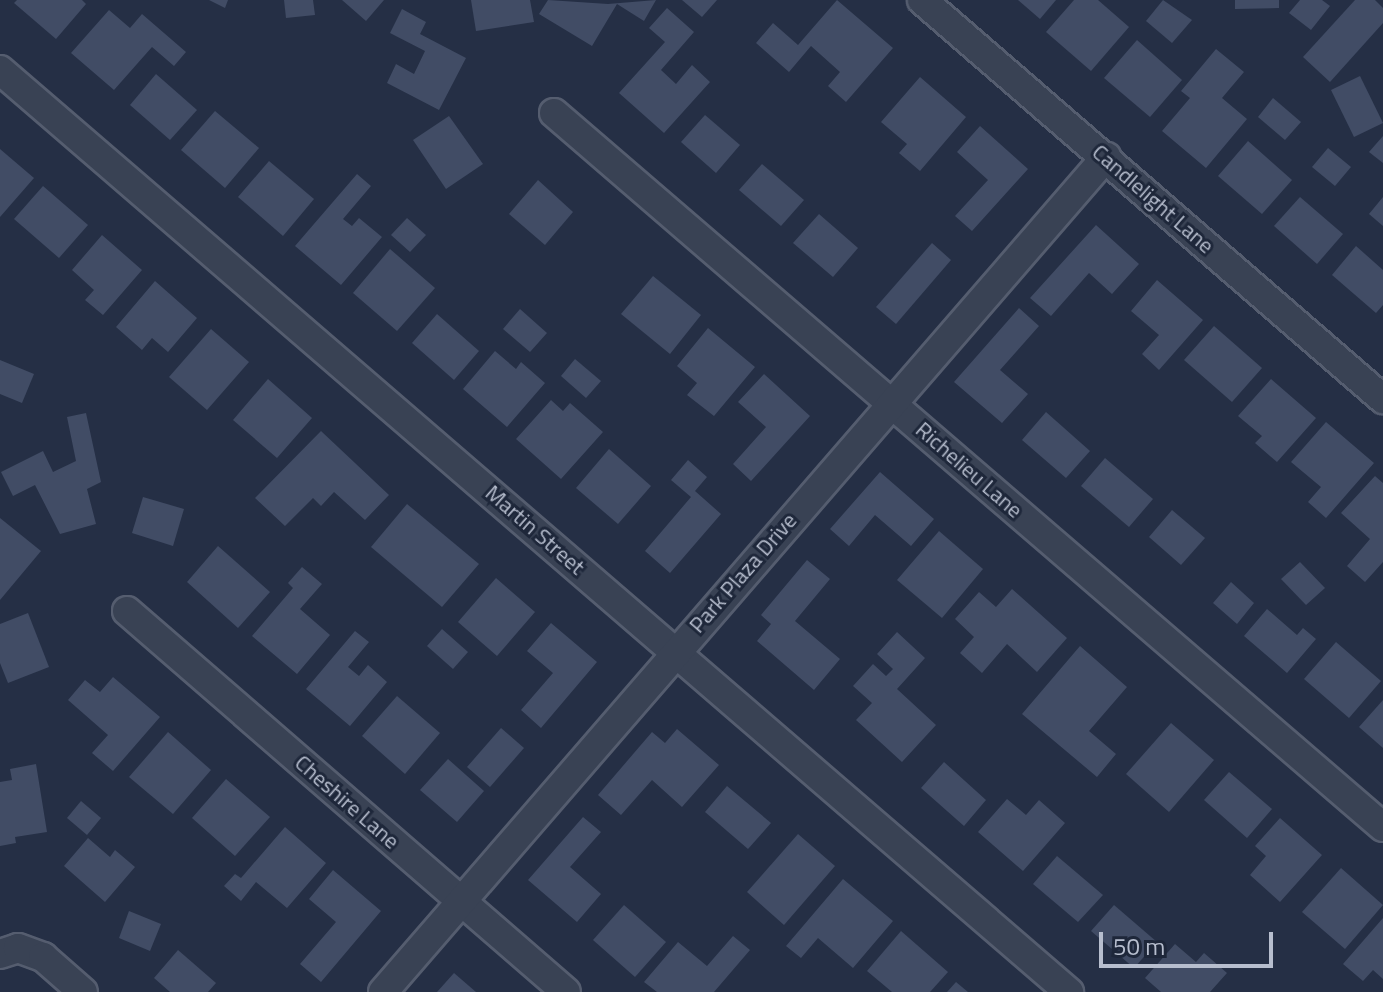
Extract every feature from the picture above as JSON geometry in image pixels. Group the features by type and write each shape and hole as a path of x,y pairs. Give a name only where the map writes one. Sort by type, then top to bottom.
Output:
{"street":[{"name":"Candlelight Lane","path":"922,0 1383,399"},
{"name":"Martin Street","path":"0,70 1069,992"},
{"name":"Richelieu Lane","path":"554,113 1383,827"},
{"name":"Park Plaza Drive","path":"383,992 675,651 1106,157"},
{"name":"Cheshire Lane","path":"127,611 566,992"},
{"path":"9,951 43,957 83,992"}],"building":[{"path":"17,0 82,0 86,4 56,39 14,3"},
{"path":"209,0 228,0 225,8"},
{"path":"284,0 313,0 315,15 286,18"},
{"path":"342,0 384,0 366,21"},
{"path":"471,0 530,0 534,22 476,31"},
{"path":"548,0 608,4 656,0 644,21 617,4 592,46 539,14"},
{"path":"682,0 717,0 702,17"},
{"path":"837,0 893,48 846,102 828,86 840,72 811,46 789,72 756,43 773,23 798,45"},
{"path":"1018,0 1056,0 1040,19"},
{"path":"1074,0 1098,0 1129,27 1091,71 1046,32"},
{"path":"1163,0 1192,20 1172,43 1146,21"},
{"path":"1235,0 1279,0 1279,8 1235,9"},
{"path":"1300,0 1322,0 1330,6 1311,30 1289,13"},
{"path":"1355,0 1375,0 1383,8 1383,23 1330,82 1303,57"},
{"path":"667,8 694,32 661,70 676,84 692,65 710,82 664,133 619,93 665,42 649,28"},
{"path":"402,9 426,22 420,34 466,58 439,110 387,83 396,64 414,74 425,51 390,33"},
{"path":"109,10 130,28 142,14 186,52 174,66 152,47 114,90 71,53"},
{"path":"1137,40 1182,80 1150,117 1104,78"},
{"path":"1216,49 1244,72 1222,98 1247,119 1206,168 1162,131 1190,98 1181,91"},
{"path":"156,74 197,110 170,140 130,105"},
{"path":"1360,76 1383,123 1354,137 1331,90"},
{"path":"920,77 966,117 920,171 899,153 907,144 881,122"},
{"path":"1273,98 1301,122 1285,140 1258,117"},
{"path":"215,111 259,148 225,188 181,150"},
{"path":"705,115 740,145 716,173 681,142"},
{"path":"449,116 483,164 446,189 413,140"},
{"path":"980,126 1028,169 972,231 955,216 988,180 957,152"},
{"path":"1383,136 1383,163 1369,152"},
{"path":"1248,141 1292,180 1262,214 1218,176"},
{"path":"1328,148 1351,167 1335,186 1312,167"},
{"path":"0,149 34,178 0,217"},
{"path":"269,161 314,199 283,236 238,197"},
{"path":"762,164 804,200 781,226 739,190"},
{"path":"357,174 371,186 343,219 352,226 359,218 382,237 341,285 295,246"},
{"path":"538,180 573,212 545,245 509,214"},
{"path":"43,186 88,225 59,258 14,219"},
{"path":"1300,197 1343,234 1317,264 1274,226"},
{"path":"1383,197 1383,226 1369,214"},
{"path":"819,214 858,248 833,277 793,243"},
{"path":"407,218 426,235 410,252 391,235"},
{"path":"1096,225 1139,264 1112,294 1089,273 1051,316 1030,298"},
{"path":"102,235 142,270 103,315 85,300 94,290 72,270"},
{"path":"932,243 951,260 896,324 876,307"},
{"path":"1356,246 1383,270 1383,305 1376,313 1332,275"},
{"path":"390,249 435,288 397,331 353,293"},
{"path":"653,276 701,315 670,354 621,314"},
{"path":"1157,280 1203,320 1159,370 1142,354 1159,335 1131,311"},
{"path":"155,281 197,318 168,352 152,338 142,350 116,327"},
{"path":"1019,308 1039,326 1000,370 1028,394 1002,423 954,382"},
{"path":"520,309 547,333 530,352 503,329"},
{"path":"437,314 479,351 454,380 412,343"},
{"path":"1214,326 1262,368 1232,402 1184,360"},
{"path":"708,328 755,367 714,416 687,395 697,383 677,366"},
{"path":"211,329 249,362 207,410 169,377"},
{"path":"495,351 516,369 521,362 545,383 507,427 463,389"},
{"path":"575,359 601,381 586,398 561,376"},
{"path":"0,360 34,374 22,403 0,394"},
{"path":"764,374 810,416 751,481 733,464 766,427 738,402"},
{"path":"268,379 312,418 277,458 233,420"},
{"path":"1271,379 1316,418 1277,462 1255,443 1262,436 1238,416"},
{"path":"551,400 563,411 570,403 603,432 561,479 516,439"},
{"path":"1046,412 1090,451 1066,478 1022,440"},
{"path":"86,413 101,482 87,489 96,524 60,534 35,485 13,496 1,472 43,451 53,472 76,461 67,417"},
{"path":"1326,422 1374,463 1326,518 1308,502 1321,487 1291,462"},
{"path":"321,431 389,495 365,520 334,492 321,506 313,498 285,526 255,498"},
{"path":"609,449 651,486 618,524 576,488"},
{"path":"1105,458 1153,499 1129,527 1081,486"},
{"path":"688,460 707,477 695,491 721,514 670,573 645,551 691,497 671,480"},
{"path":"880,472 934,519 911,546 875,515 849,546 830,529"},
{"path":"1375,476 1383,483 1383,562 1365,582 1347,566 1370,539 1341,513"},
{"path":"143,497 184,509 173,546 132,533"},
{"path":"407,504 479,564 442,607 371,547"},
{"path":"1172,510 1205,538 1181,565 1149,537"},
{"path":"0,518 41,551 0,600"},
{"path":"939,531 983,569 942,618 897,580"},
{"path":"218,546 270,592 238,628 187,582"},
{"path":"807,560 830,579 795,621 840,659 814,690 757,641 771,624 761,615"},
{"path":"1300,562 1325,588 1306,605 1281,579"},
{"path":"302,567 322,584 300,609 330,635 297,674 252,636 293,588 288,583"},
{"path":"496,578 535,612 497,656 458,622"},
{"path":"1231,582 1254,603 1237,624 1213,603"},
{"path":"1012,589 1067,638 1037,672 1007,644 982,673 960,653 974,637 955,619 979,592 996,607"},
{"path":"1267,609 1297,635 1303,628 1316,639 1287,673 1244,636"},
{"path":"28,613 49,667 8,683 0,663 0,624"},
{"path":"551,623 597,662 541,728 521,710 553,673 527,651"},
{"path":"442,629 468,652 453,669 427,646"},
{"path":"355,631 369,642 348,667 359,676 368,665 387,682 350,726 306,689"},
{"path":"897,632 925,658 897,689 936,725 902,762 856,720 872,703 853,686 873,664 886,676 893,669 877,654"},
{"path":"1336,642 1381,681 1349,718 1304,679"},
{"path":"1080,646 1127,687 1089,731 1116,754 1097,777 1022,714"},
{"path":"113,677 160,717 113,771 92,753 108,735 68,700 85,680 100,692"},
{"path":"397,696 440,733 405,774 362,736"},
{"path":"1383,700 1383,748 1359,727"},
{"path":"1171,723 1214,760 1169,812 1126,774"},
{"path":"501,728 524,748 490,787 467,767"},
{"path":"677,729 719,765 682,807 652,780 621,815 598,795 652,732 665,743"},
{"path":"168,732 211,770 173,814 129,777"},
{"path":"448,759 484,791 457,822 420,790"},
{"path":"944,762 986,800 964,826 921,788"},
{"path":"36,764 47,832 15,837 16,843 0,846 0,782 12,780 10,769"},
{"path":"1229,772 1272,809 1247,838 1204,800"},
{"path":"226,779 270,817 235,856 192,818"},
{"path":"727,786 771,823 748,849 705,812"},
{"path":"1007,799 1026,815 1039,800 1065,823 1023,871 978,832"},
{"path":"81,801 101,818 87,835 67,818"},
{"path":"583,817 601,832 570,867 601,894 577,922 528,880"},
{"path":"1280,818 1322,855 1280,902 1250,875 1266,856 1255,846"},
{"path":"285,827 326,863 287,908 256,882 241,901 224,886 235,874 241,878"},
{"path":"798,834 835,866 784,925 747,892"},
{"path":"88,838 110,857 115,850 135,867 105,902 64,866"},
{"path":"1057,856 1103,895 1078,922 1033,884"},
{"path":"1341,868 1383,905 1345,949 1302,912"},
{"path":"333,870 381,911 321,982 300,964 336,922 309,899"},
{"path":"843,879 893,921 853,968 818,938 801,958 786,946"},
{"path":"624,905 666,942 635,977 593,940"},
{"path":"1114,905 1157,942 1134,968 1091,931"},
{"path":"129,911 161,924 150,951 119,938"},
{"path":"1383,918 1383,979 1373,970 1363,981 1343,964"},
{"path":"901,931 948,972 930,992 892,992 867,971"},
{"path":"733,936 750,950 714,992 657,992 644,982 678,942 707,966"},
{"path":"1175,944 1196,962 1204,953 1227,973 1210,992 1161,992 1145,978"},
{"path":"178,950 216,983 208,992 170,992 154,978"},
{"path":"454,973 476,992 437,992"},
{"path":"956,982 968,992 947,992"}]}
